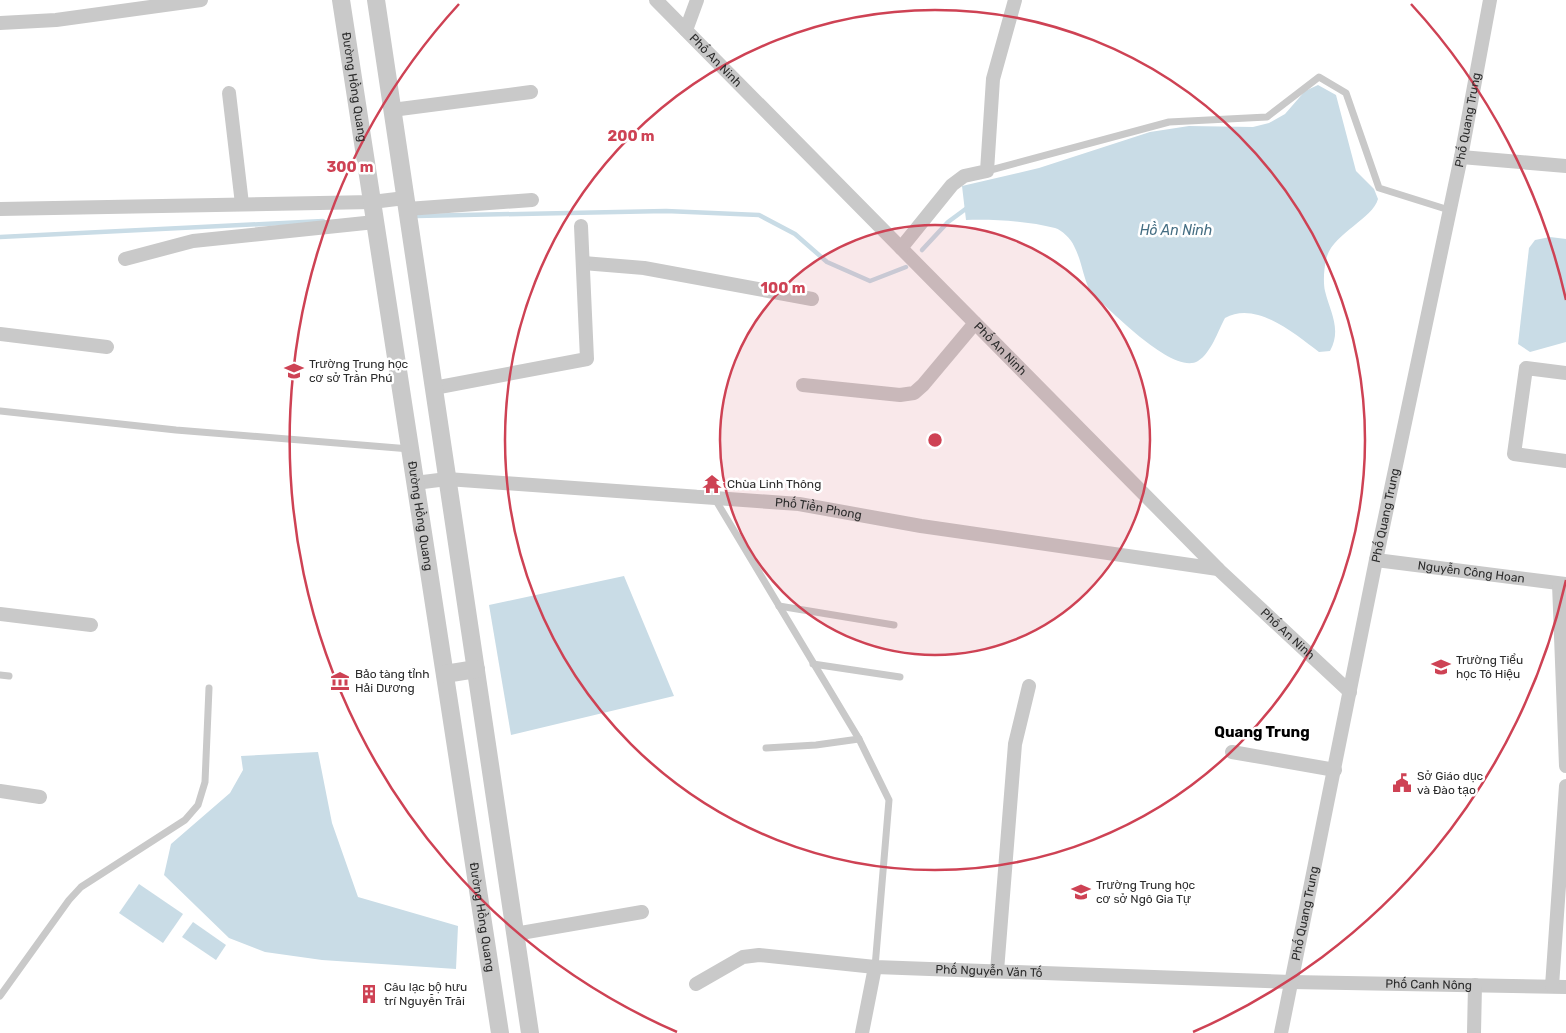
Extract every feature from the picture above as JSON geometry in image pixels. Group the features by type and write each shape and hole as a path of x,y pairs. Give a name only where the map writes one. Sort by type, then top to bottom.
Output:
{"street":[{"path":"0,23 56,20 201,0"},
{"name":"Đường Hồng Quang","path":"341,0 500,1033"},
{"path":"376,0 530,1033"},
{"name":"Phố An Ninh","path":"656,0 1218,569 1350,692"},
{"path":"686,30 697,0"},
{"path":"901,248 952,185 964,176 987,171 993,79 1015,0"},
{"name":"Phố Quang Trung","path":"1281,1033 1376,560 1461,157 1490,0"},
{"path":"392,110 531,92"},
{"path":"229,94 242,204"},
{"path":"1461,157 1566,166"},
{"path":"0,209 532,200"},
{"path":"125,259 193,241 375,222"},
{"path":"434,388 587,359 581,226"},
{"path":"583,263 644,268 812,299"},
{"path":"803,385 900,395 914,393 923,385 975,323"},
{"path":"0,334 106,348"},
{"path":"1566,373 1526,368 1514,454 1566,460"},
{"name":"Phố Tiền Phong","path":"415,482 447,479 715,500 799,504 921,526 1218,569"},
{"name":"Nguyễn Công Hoan","path":"1376,560 1563,584"},
{"path":"1563,584 1566,766"},
{"path":"0,614 91,625"},
{"path":"445,674 476,669"},
{"path":"997,971 1016,744 1029,686"},
{"path":"1232,752 1335,770"},
{"path":"1559,987 1566,786"},
{"path":"0,791 40,797"},
{"path":"515,934 642,912"},
{"name":"Phố Nguyễn Văn Tố","path":"696,984 739,959 750,955 875,967 1291,982"},
{"path":"862,1033 875,967"},
{"name":"Phố Canh Nông","path":"1291,982 1559,987"},
{"path":"1474,1033 1475,984"},
{"path":"497,1013 527,1010"}],"lane":[{"path":"987,171 1169,122 1268,117 1319,77 1346,94 1379,188 1449,210"},
{"path":"0,411 176,430 410,449"},
{"path":"715,500 858,739 889,800 875,967"},
{"path":"779,606 894,625"},
{"path":"813,664 900,677"},
{"path":"0,675 9,676"},
{"path":"0,996 69,900 82,887 185,820 198,805 204,782 210,688"},
{"path":"766,748 816,745 858,739"}],"water":[{"name":"Hồ An Ninh","path":"1318,85 1336,95 1356,171 1374,189 1378,199 1368,214 1335,242 1326,260 1324,287 1335,328 1330,351 1319,352 1275,322 1249,313 1225,318 1207,353 1198,361 1187,363 1173,359 1142,339 1091,293 1074,246 1069,238 1060,231 1055,228 1022,222 966,220 962,186 1039,168 1150,132 1189,126 1253,127 1269,123 1285,114 1305,91"},
{"path":"1550,237 1566,239 1566,342 1530,352 1518,344 1529,248 1535,240"},
{"path":"624,576 674,696 511,735 489,605"},
{"path":"318,752 332,823 358,897 458,926 456,969 322,960 265,952 229,938 164,875 171,844 230,793 243,770 241,756"},
{"path":"139,884 183,914 163,943 119,913"},
{"path":"193,922 226,945 216,960 182,937"}],"waterway":[{"path":"922,250 948,222 967,208"},
{"path":"416,216 666,211 759,215 795,234 827,262 870,281 906,267"},
{"path":"0,237 323,221"}],"place":[{"name":"Trường Trung học cơ sở Trần Phú","path":"294,371"},
{"name":"Chùa Linh Thông","path":"712,484"},
{"name":"Trường Tiểu học Tô Hiệu","path":"1441,667"},
{"name":"Bảo tàng tỉnh Hải Dương","path":"340,681"},
{"name":"Sở Giáo dục và Đào tạo","path":"1402,783"},
{"name":"Trường Trung học cơ sở Ngô Gia Tự","path":"1081,892"},
{"name":"Câu lạc bộ hưu trí Nguyễn Trãi","path":"369,994"}],"district":[{"name":"Quang Trung","path":"1262,732"}]}
